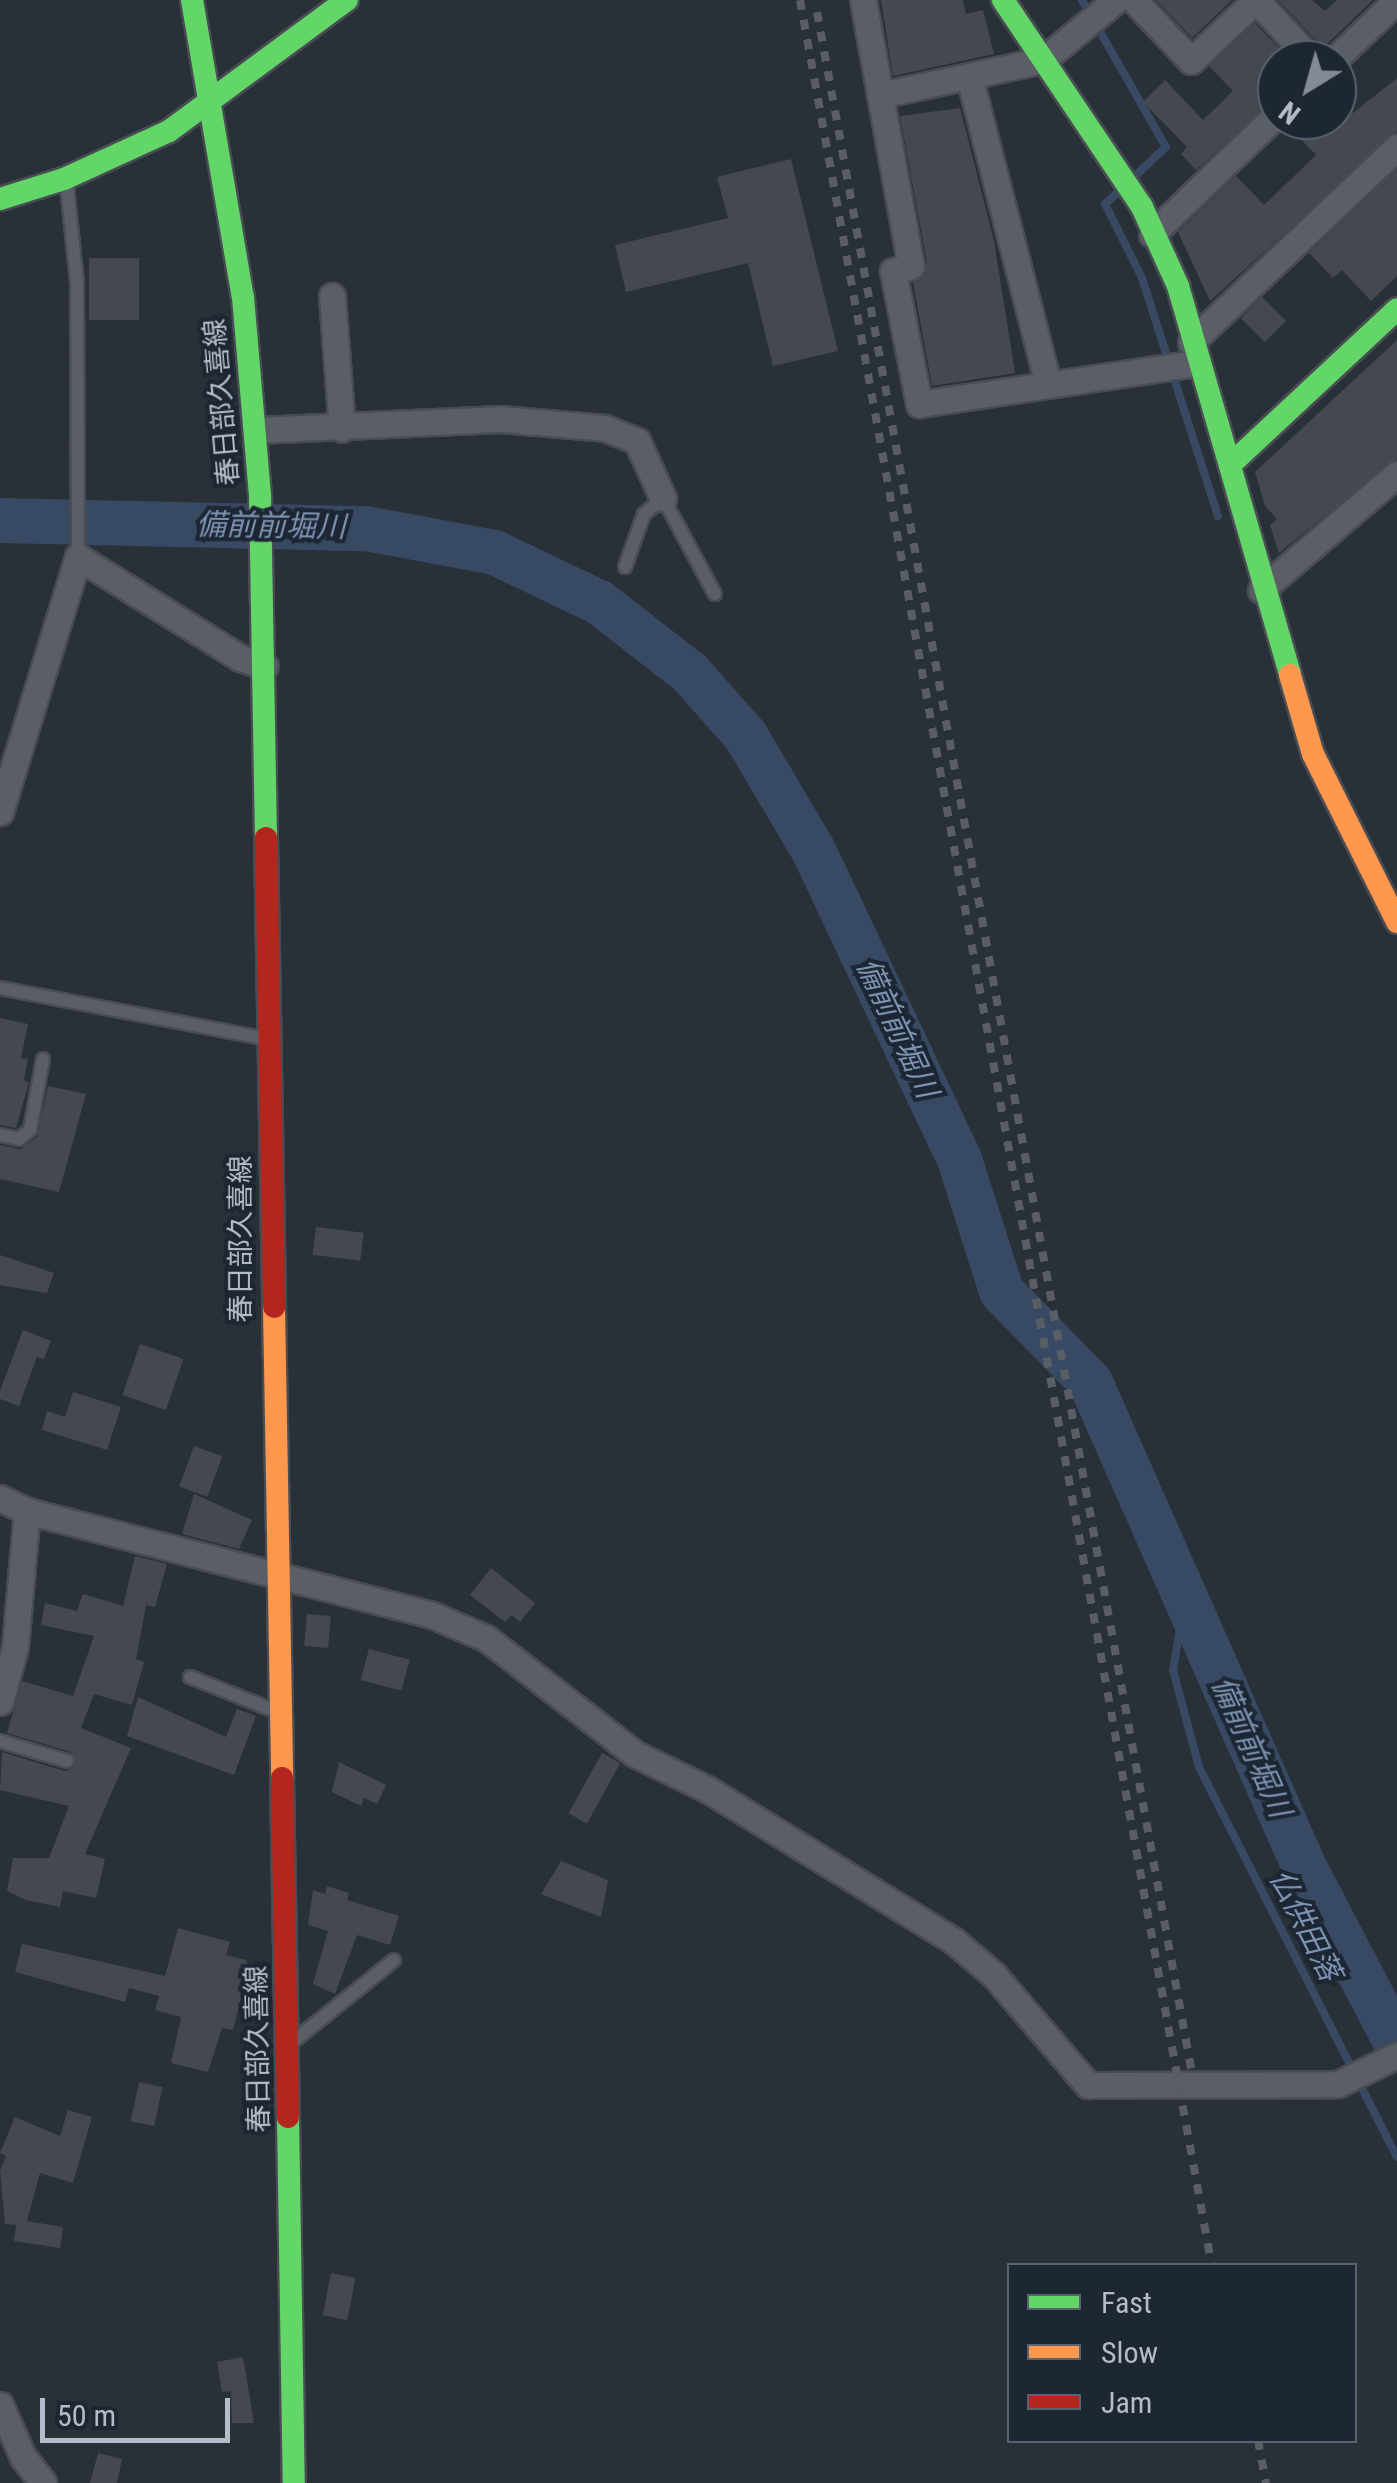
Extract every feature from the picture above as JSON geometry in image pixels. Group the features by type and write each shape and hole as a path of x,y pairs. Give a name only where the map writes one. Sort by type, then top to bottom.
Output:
{"main road":[{"name":"春日部久喜線","path":"192,0 244,297 260,495 294,2483"},
{"path":"0,199 64,179 141,146 209,104 348,0"},
{"path":"1003,0 1142,207 1178,286 1194,352 1231,464 1262,590 1313,754 1397,922"},
{"path":"1231,464 1397,309"}],"street":[{"path":"862,0 911,266 893,271 919,404 1048,384 1194,352 1397,147"},
{"path":"880,95 1043,60 1116,0"},
{"path":"1134,0 1192,61 1256,0 1293,40"},
{"path":"1355,40 1397,0"},
{"path":"970,76 1048,384"},
{"path":"1152,234 1257,133"},
{"path":"332,296 342,429"},
{"path":"257,430 342,429 501,418 605,428 637,441 664,498"},
{"path":"1262,590 1397,474"},
{"path":"0,812 77,552 240,658 265,666"},
{"path":"0,1498 27,1510 432,1615 486,1638 635,1754 707,1789 954,1941 994,1975 1088,2085 1372,2067"},
{"path":"0,1702 16,1647 27,1510"},
{"path":"0,2406 23,2458 44,2483"}],"lane":[{"path":"64,179 74,210 77,283 77,552"},
{"path":"625,567 644,514 664,498 715,594"},
{"path":"0,988 270,1039"},
{"path":"0,1135 19,1139 30,1130 43,1059"},
{"path":"190,1676 281,1713"},
{"path":"0,1740 67,1762"},
{"path":"289,2046 394,1960"}],"building":[{"path":"881,0 963,0 966,14 983,10 994,54 893,76"},
{"path":"1156,0 1232,0 1192,38"},
{"path":"1278,0 1312,0 1325,11 1337,0 1373,0 1331,40 1316,40"},
{"path":"1255,23 1271,40 1257,40 1257,116 1196,170 1181,154 1187,147 1143,102 1165,80 1203,120 1233,91 1209,66"},
{"path":"1397,78 1397,131 1210,301 1178,232 1236,176 1264,205 1316,155 1302,140 1357,140 1357,110"},
{"path":"960,108 994,241 1015,373 932,386 913,282 927,263 900,116"},
{"path":"791,159 838,351 773,366 748,263 626,292 615,245 728,218 717,177"},
{"path":"1397,169 1397,276 1371,301 1342,270 1333,278 1309,253"},
{"path":"89,258 139,258 139,320 89,320"},
{"path":"1262,297 1286,321 1265,342 1241,318"},
{"path":"1397,340 1397,458 1279,553 1270,525 1277,519 1265,506 1255,472"},
{"path":"0,1018 28,1024 21,1058 28,1059 24,1080 29,1082 16,1128 0,1125"},
{"path":"48,1086 86,1094 59,1192 0,1179 0,1145 21,1149 37,1137"},
{"path":"316,1227 364,1233 360,1261 313,1255"},
{"path":"0,1255 54,1273 47,1293 0,1285"},
{"path":"23,1330 51,1341 44,1359 37,1357 19,1406 0,1399 0,1391"},
{"path":"140,1344 183,1359 166,1410 122,1395"},
{"path":"73,1392 121,1407 107,1450 42,1430 47,1411 65,1417"},
{"path":"194,1446 222,1456 207,1497 179,1486"},
{"path":"194,1494 252,1520 239,1549 182,1534"},
{"path":"135,1556 167,1564 155,1607 146,1605 136,1659 144,1662 132,1705 94,1694 81,1728 131,1748 85,1854 105,1859 96,1898 63,1891 60,1907 26,1900 7,1891 13,1858 49,1858 69,1806 0,1790 2,1752 64,1771 74,1768 71,1752 7,1733 22,1681 73,1696 94,1636 41,1625 45,1603 77,1611 83,1594 123,1606"},
{"path":"491,1568 535,1603 520,1622 511,1615 505,1622 470,1595"},
{"path":"307,1614 331,1616 328,1648 304,1646"},
{"path":"369,1649 410,1660 401,1691 361,1680"},
{"path":"138,1697 226,1737 237,1709 256,1716 234,1775 127,1736"},
{"path":"602,1753 620,1763 587,1824 569,1813"},
{"path":"339,1762 386,1785 377,1804 364,1798 361,1806 332,1792"},
{"path":"561,1861 608,1880 601,1917 541,1894"},
{"path":"327,1886 349,1893 347,1900 399,1916 390,1945 357,1935 335,1994 313,1984 328,1931 308,1925 313,1890 325,1894"},
{"path":"178,1928 230,1942 226,1955 246,1960 248,1971 233,2030 222,2028 208,2072 171,2063 181,2017 155,2010 159,1996 129,1988 125,2002 15,1972 22,1944 165,1976"},
{"path":"139,2082 162,2087 154,2126 131,2121"},
{"path":"68,2110 92,2117 73,2183 40,2173 27,2221 63,2227 60,2248 14,2241 16,2225 5,2224 0,2171 6,2156 0,2153 15,2117 60,2136"},
{"path":"331,2273 356,2278 347,2320 323,2315"},
{"path":"243,2357 254,2423 232,2423 231,2391 222,2392 217,2362"},
{"path":"98,2453 122,2459 117,2483 90,2483"}],"waterway":[{"path":"1082,0 1166,147 1136,175"},
{"path":"1118,192 1105,204 1142,278 1218,516"},
{"name":"備前前堀川","path":"0,520 365,528 494,552 599,602 689,672 745,735 813,850 959,1159 1001,1291 1090,1382 1304,1867 1397,2045"},
{"name":"仏供田落","path":"1186,1593 1173,1670 1199,1767 1397,2157"}],"railway":[{"path":"800,0 1211,2263"},
{"path":"817,12 1192,2074"},
{"path":"1259,2443 1266,2483"}],"traffic: fast":[{"path":"192,0 243,297 260,495 266,838"},
{"path":"0,199 64,179 169,131 347,0"},
{"path":"1003,0 1142,207 1178,286 1290,675"},
{"path":"1231,464 1397,309"},
{"path":"288,2117 294,2483"}],"traffic: slow":[{"path":"1290,675 1313,754 1397,922"},
{"path":"274,1307 282,1778"}],"traffic: jam":[{"path":"266,838 274,1307"},
{"path":"282,1778 288,2117"}]}
